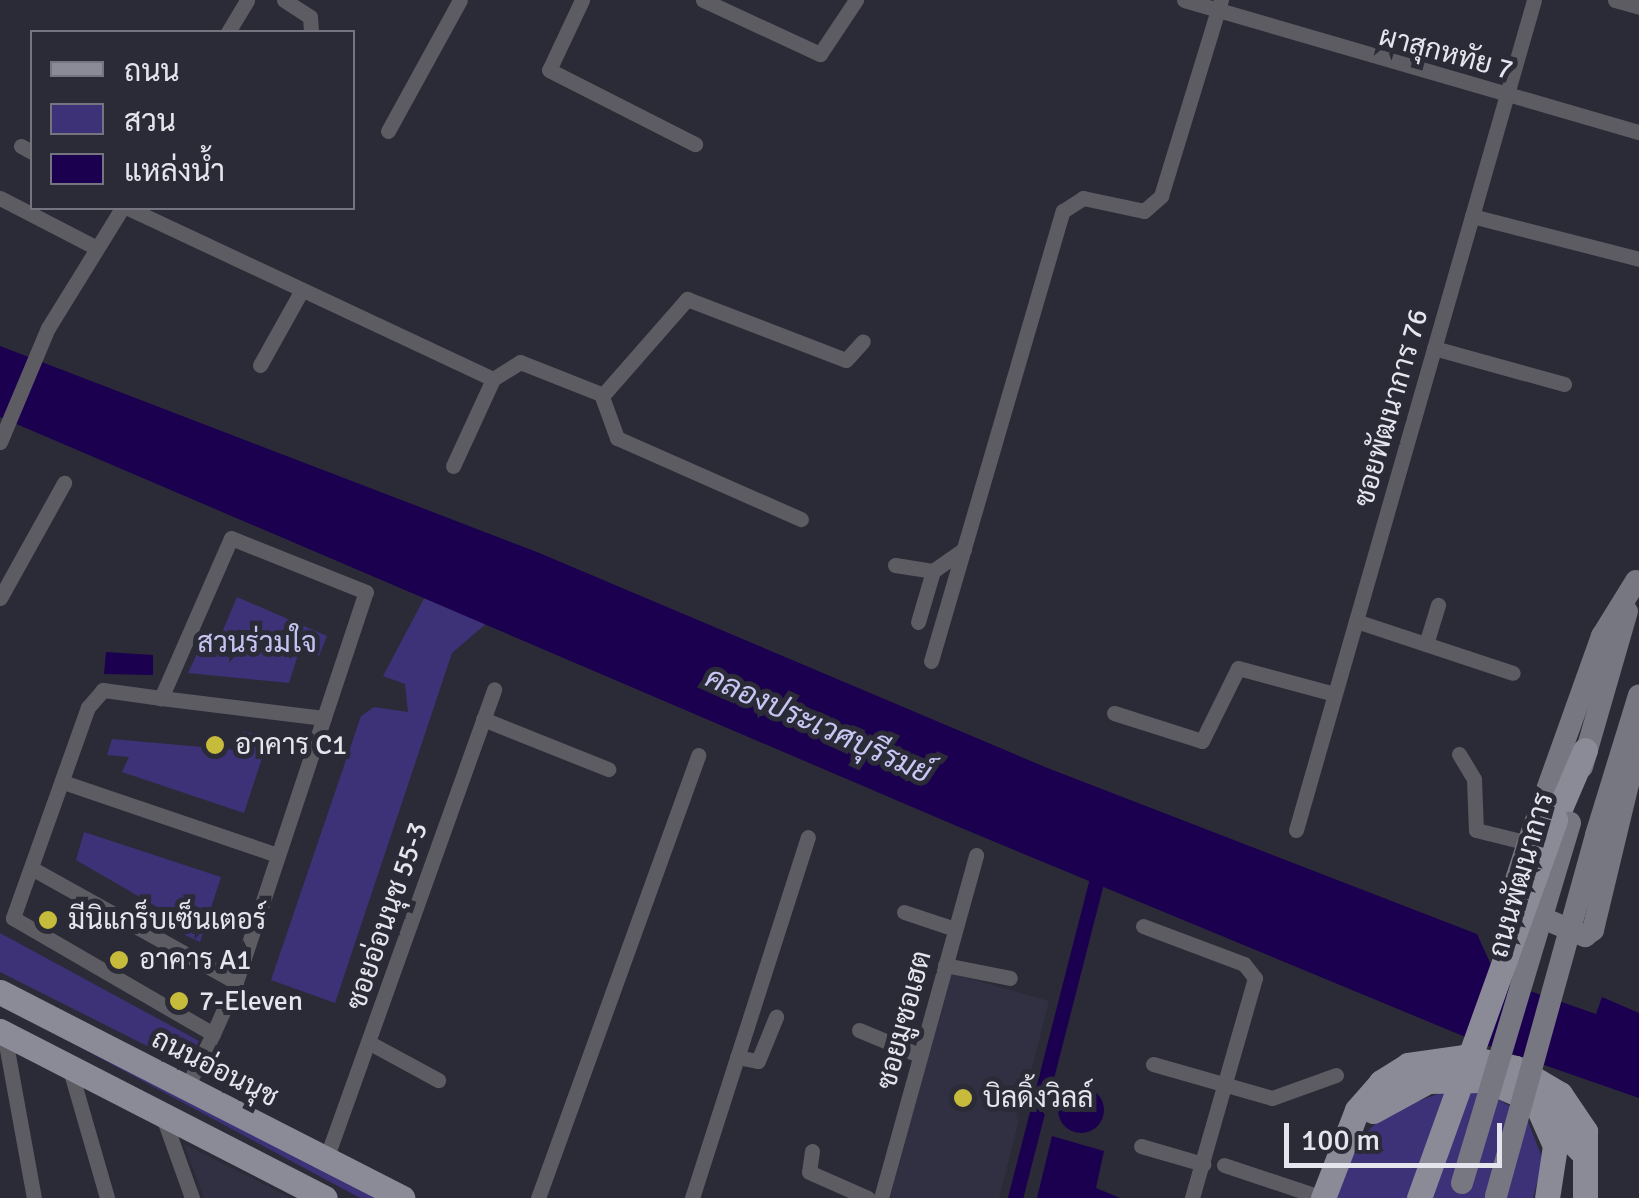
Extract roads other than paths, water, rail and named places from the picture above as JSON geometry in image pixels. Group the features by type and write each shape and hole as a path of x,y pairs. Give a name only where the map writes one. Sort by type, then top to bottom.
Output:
{"main road":[{"path":"1419,1198 1562,822 1637,575"},
{"path":"1637,575 1602,636 1528,843 1516,904 1590,933 1639,738"},
{"path":"1496,1197 1596,835 1639,695"},
{"name":"ถนนพัฒนาการ","path":"1460,1191 1562,822"},
{"name":"ถนนอ่อนนุช","path":"0,992 402,1198"},
{"path":"2,1032 325,1198"},
{"path":"1323,1198 1340,1149 1367,1097 1408,1064 1488,1060 1516,1068 1574,1112 1589,1150 1587,1192"},
{"path":"1340,1149 1382,1102 1428,1080 1486,1080 1532,1100 1577,1141 1587,1192"},
{"path":"1532,1100 1556,1146 1547,1198"}],"street":[{"path":"229,30 247,0"},
{"path":"284,0 310,17 311,30"},
{"path":"388,131 460,0"},
{"path":"582,0 550,70 695,144"},
{"path":"703,0 820,54 856,0"},
{"name":"ผาสุกหทัย 7","path":"1184,0 1220,5 1506,95 1639,132"},
{"name":"ซอยพัฒนาการ 76","path":"1296,830 1534,0"},
{"path":"1615,0 1639,7"},
{"path":"932,661 1064,212 1083,198 1144,212 1161,196 1220,5"},
{"path":"0,198 97,248"},
{"path":"0,442 35,358 97,248 124,210"},
{"path":"129,210 492,379"},
{"path":"1472,216 1639,258"},
{"path":"260,365 302,290"},
{"path":"603,396 687,299 846,360 864,341"},
{"path":"1434,348 1564,384"},
{"path":"453,466 492,379 520,362 603,396 617,438 801,519"},
{"path":"0,598 64,482"},
{"path":"161,698 231,538 366,592 236,982 187,1087"},
{"path":"918,622 934,571 964,549"},
{"path":"895,565 934,571"},
{"path":"1426,644 1438,605"},
{"path":"1356,621 1513,673"},
{"path":"1114,713 1202,741 1238,668 1334,694"},
{"name":"ซอยอ่อนนุช 55-3","path":"326,1159 494,689"},
{"path":"213,1034 12,918 103,690 324,718"},
{"path":"483,719 608,769"},
{"path":"1459,754 1474,779 1476,830 1528,843"},
{"path":"538,1198 698,755"},
{"path":"64,782 277,855"},
{"path":"692,1198 808,837"},
{"name":"ซอยมูซอเฮต","path":"881,1198 976,855"},
{"path":"33,869 236,982"},
{"path":"904,912 955,928"},
{"path":"1144,926 1253,970 1228,1088 1192,1198"},
{"path":"944,965 1010,978"},
{"path":"737,1058 758,1061 776,1017"},
{"path":"859,1030 919,1055"},
{"path":"2,1032 34,1198"},
{"path":"368,1042 438,1080"},
{"path":"1153,1064 1228,1088 1285,1098 1336,1076"},
{"path":"70,1066 107,1198"},
{"path":"162,1114 192,1198"},
{"path":"1141,1146 1203,1164"},
{"path":"812,1151 810,1172 868,1198"},
{"path":"1224,1165 1323,1198"}],"water":[{"name":"คลองประเวศบุรีรมย์","path":"0,346 537,552 1045,767 1477,934 1498,980 1596,1014 1602,997 1639,1013 1639,1098 1475,1041 959,827 0,417"},
{"path":"106,652 153,655 153,675 104,674"},
{"path":"1081,1087 1098,1093 1104,1110 1098,1127 1081,1133 1064,1127 1058,1110 1064,1093"},
{"path":"1052,1136 1104,1151 1096,1188 1120,1198 1037,1198"}],"waterway":[{"path":"1015,1198 1100,868"}],"place":[{"name":"อาคาร C1","path":"215,745"},
{"name":"มีนิแกร็บเซ็นเตอร์","path":"48,920"},
{"name":"อาคาร A1","path":"119,960"},
{"name":"7-Eleven","path":"179,1001"},
{"name":"บิลดิ้งวิลล์","path":"963,1098"}],"park label":[{"name":"สวนร่วมใจ","path":"257,643"}]}
